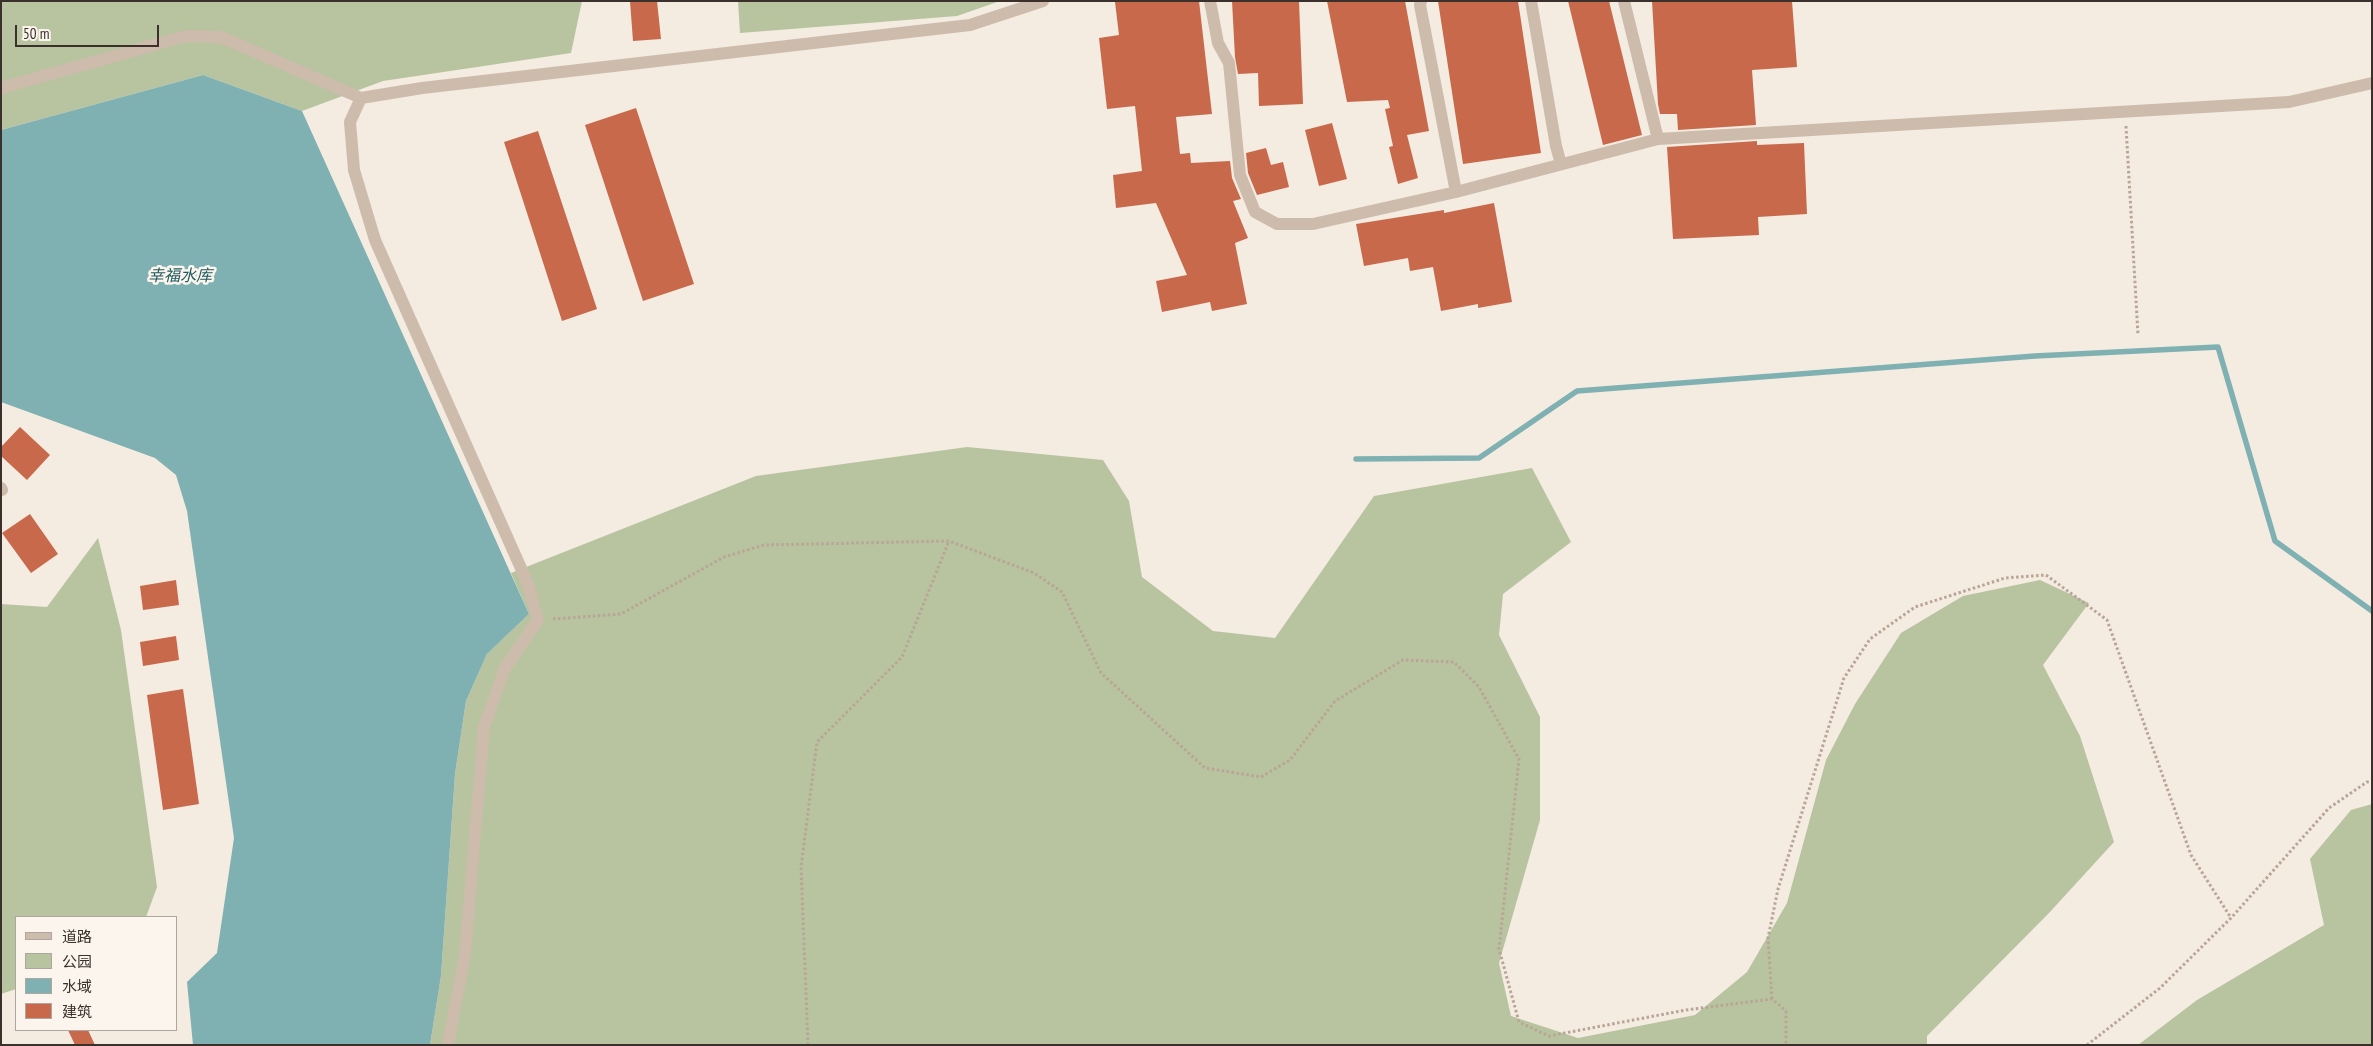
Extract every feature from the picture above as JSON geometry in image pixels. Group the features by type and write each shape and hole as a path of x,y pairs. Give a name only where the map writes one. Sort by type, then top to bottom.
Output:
{"street":[{"path":"1,88 186,36 221,37 361,98 422,88 970,25 1043,1"},
{"path":"1210,1 1218,43 1229,64 1240,175 1255,212 1277,224 1313,224 1456,192 1658,139 2289,102 2372,83"},
{"path":"1421,1 1420,5 1456,192"},
{"path":"1531,1 1556,146 1562,164"},
{"path":"1624,1 1658,139"},
{"path":"361,98 350,122 354,170 375,240 528,584 538,620 504,668 484,727 465,954 448,1045"}],"path":[{"path":"2125,112 2138,335"},
{"path":"808,1045 801,867 817,742 902,657 948,541"},
{"path":"538,620 621,614 724,557 764,545 948,541 1034,573 1062,592 1102,674 1204,768 1261,777 1290,760 1335,701 1403,660 1454,662 1479,687 1519,759 1499,949 1519,1022 1549,1036 1686,1010 1772,999"},
{"path":"1786,1045 1786,1011 1772,999 1768,938 1778,889 1844,678 1870,639 1915,607 2005,578 2046,575 2107,620 2191,855 2231,918"},
{"path":"2087,1045 2160,988 2231,918 2329,808 2367,782 2372,781"}],"green space":[{"path":"1,1 582,1 571,53 383,81 302,111 203,75 1,130"},
{"path":"738,1 1000,1 957,16 740,33"},
{"path":"967,447 1103,460 1129,501 1142,577 1213,631 1275,638 1374,496 1532,468 1571,542 1503,594 1499,635 1540,717 1540,820 1499,963 1511,1016 1578,1038 1695,1015 1747,972 1787,903 1826,760 1855,704 1901,633 1963,596 2040,580 2089,603 2043,665 2080,736 2114,842 2049,913 1927,1036 1927,1045 430,1045 441,976 455,774 466,701 487,654 529,614 511,573 756,476"},
{"path":"98,538 121,630 157,887 146,916 15,916 15,989 1,994 1,604 47,607"},
{"path":"2372,804 2372,1045 2138,1045 2197,1000 2324,925 2310,859 2351,810"}],"water":[{"name":"幸福水库","path":"203,75 302,111 529,614 487,654 466,701 455,774 441,976 430,1045 193,1045 187,982 217,953 234,838 187,511 176,475 155,458 1,402 1,130"}],"building":[{"path":"630,1 657,1 661,39 633,41"},
{"path":"1199,1 1212,114 1176,117 1180,154 1190,153 1191,163 1230,161 1232,178 1241,199 1233,201 1248,238 1235,243 1247,304 1212,311 1210,302 1162,312 1156,281 1187,275 1156,203 1116,208 1113,175 1142,171 1135,106 1107,109 1099,38 1119,35 1115,2"},
{"path":"1232,1 1299,1 1303,104 1259,106 1258,73 1238,74 1235,57"},
{"path":"1327,1 1405,1 1429,131 1407,135 1418,178 1398,184 1389,147 1393,146 1385,109 1390,108 1388,100 1347,102"},
{"path":"1438,1 1518,1 1541,153 1463,164"},
{"path":"1568,1 1609,1 1642,135 1603,145"},
{"path":"1652,1 1792,1 1797,67 1752,70 1756,125 1678,130 1677,114 1660,114"},
{"path":"636,108 694,284 643,301 585,125"},
{"path":"1332,123 1347,179 1319,186 1305,130"},
{"path":"538,131 597,309 562,321 504,142"},
{"path":"1757,141 1757,145 1804,143 1807,214 1758,217 1759,235 1673,239 1667,147"},
{"path":"1266,148 1271,165 1283,162 1289,187 1257,195 1248,173 1246,153"},
{"path":"1494,203 1512,302 1478,308 1478,304 1441,311 1433,267 1410,271 1408,258 1364,266 1356,224 1444,210 1444,213"},
{"path":"20,427 50,455 27,480 1,456 1,447"},
{"path":"30,514 58,554 31,573 2,533"},
{"path":"176,580 179,605 143,610 140,586"},
{"path":"176,636 179,660 143,666 140,642"},
{"path":"183,689 199,804 163,810 147,695"},
{"path":"68,1031 88,1031 95,1045 75,1045"}],"waterway":[{"path":"1356,459 1479,458 1577,391 2035,356 2218,347 2275,541 2372,611"}]}
